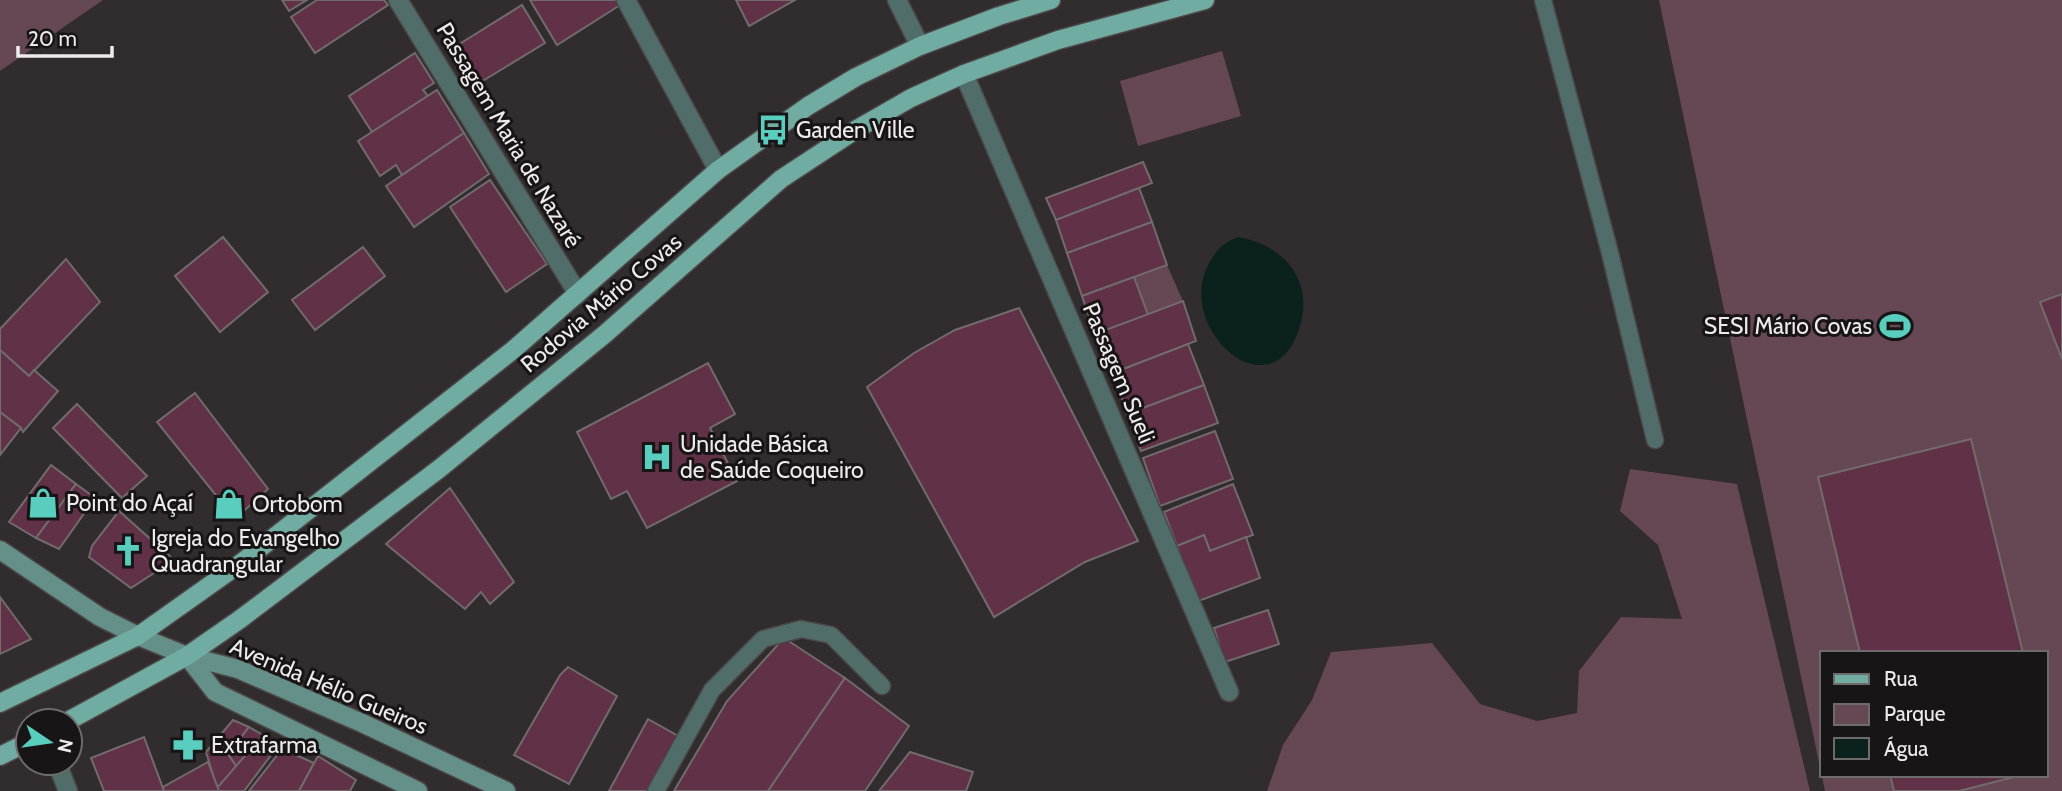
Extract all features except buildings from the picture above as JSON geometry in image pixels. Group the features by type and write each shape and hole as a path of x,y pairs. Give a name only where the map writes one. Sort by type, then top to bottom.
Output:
{"main road":[{"name":"Rodovia Mário Covas","path":"0,703 138,636 242,563 502,359 718,170 808,106 856,77 920,46 999,16 1052,0"},
{"name":"Rodovia Mário Covas","path":"84,712 187,656 239,620 439,469 618,323 781,179 857,129 911,98 964,74 1058,40 1205,0"},
{"path":"0,550 100,617 187,656"},
{"name":"Avenida Hélio Gueiros","path":"187,656 215,692 418,791"},
{"name":"Avenida Hélio Gueiros","path":"187,656 238,669 362,723 506,791"}],"street":[{"name":"Passagem Maria de Nazaré","path":"398,0 578,295"},
{"path":"626,0 718,170"},
{"path":"897,0 920,46"},
{"name":"Passagem Sueli","path":"964,74 1229,692"}],"lane":[{"path":"1543,0 1610,253 1655,440"},
{"path":"656,791 712,690 763,639 801,629 831,635 882,686"}],"green space":[{"path":"0,0 103,0 0,71"},
{"name":"SESI Mário Covas","path":"1659,0 2062,0 2062,791 1825,791 1822,777 2048,777 2048,651 1820,651 1820,767"},
{"path":"1222,51 1241,116 1138,146 1120,81"},
{"path":"1167,265 1183,301 1148,315 1134,277"},
{"path":"1630,469 1737,484 1810,791 1267,791 1283,745 1312,700 1331,652 1432,643 1480,704 1537,721 1577,713 1579,671 1621,617 1682,619 1658,545 1620,511"}],"water":[{"path":"1238,237 1271,249 1294,271 1300,284 1302,317 1297,335 1283,357 1265,365 1246,362 1227,350 1212,332 1203,310 1202,285 1211,260 1222,246"}],"place":[{"name":"Garden Ville","path":"773,130"},
{"name":"SESI Mário Covas","path":"1895,326"},
{"name":"Unidade Básica de Saúde Coqueiro","path":"657,457"},
{"name":"Point do Açaí","path":"43,503"},
{"name":"Ortobom","path":"229,504"},
{"name":"Igreja do Evangelho Quadrangular","path":"128,551"},
{"name":"Extrafarma","path":"188,745"}]}
